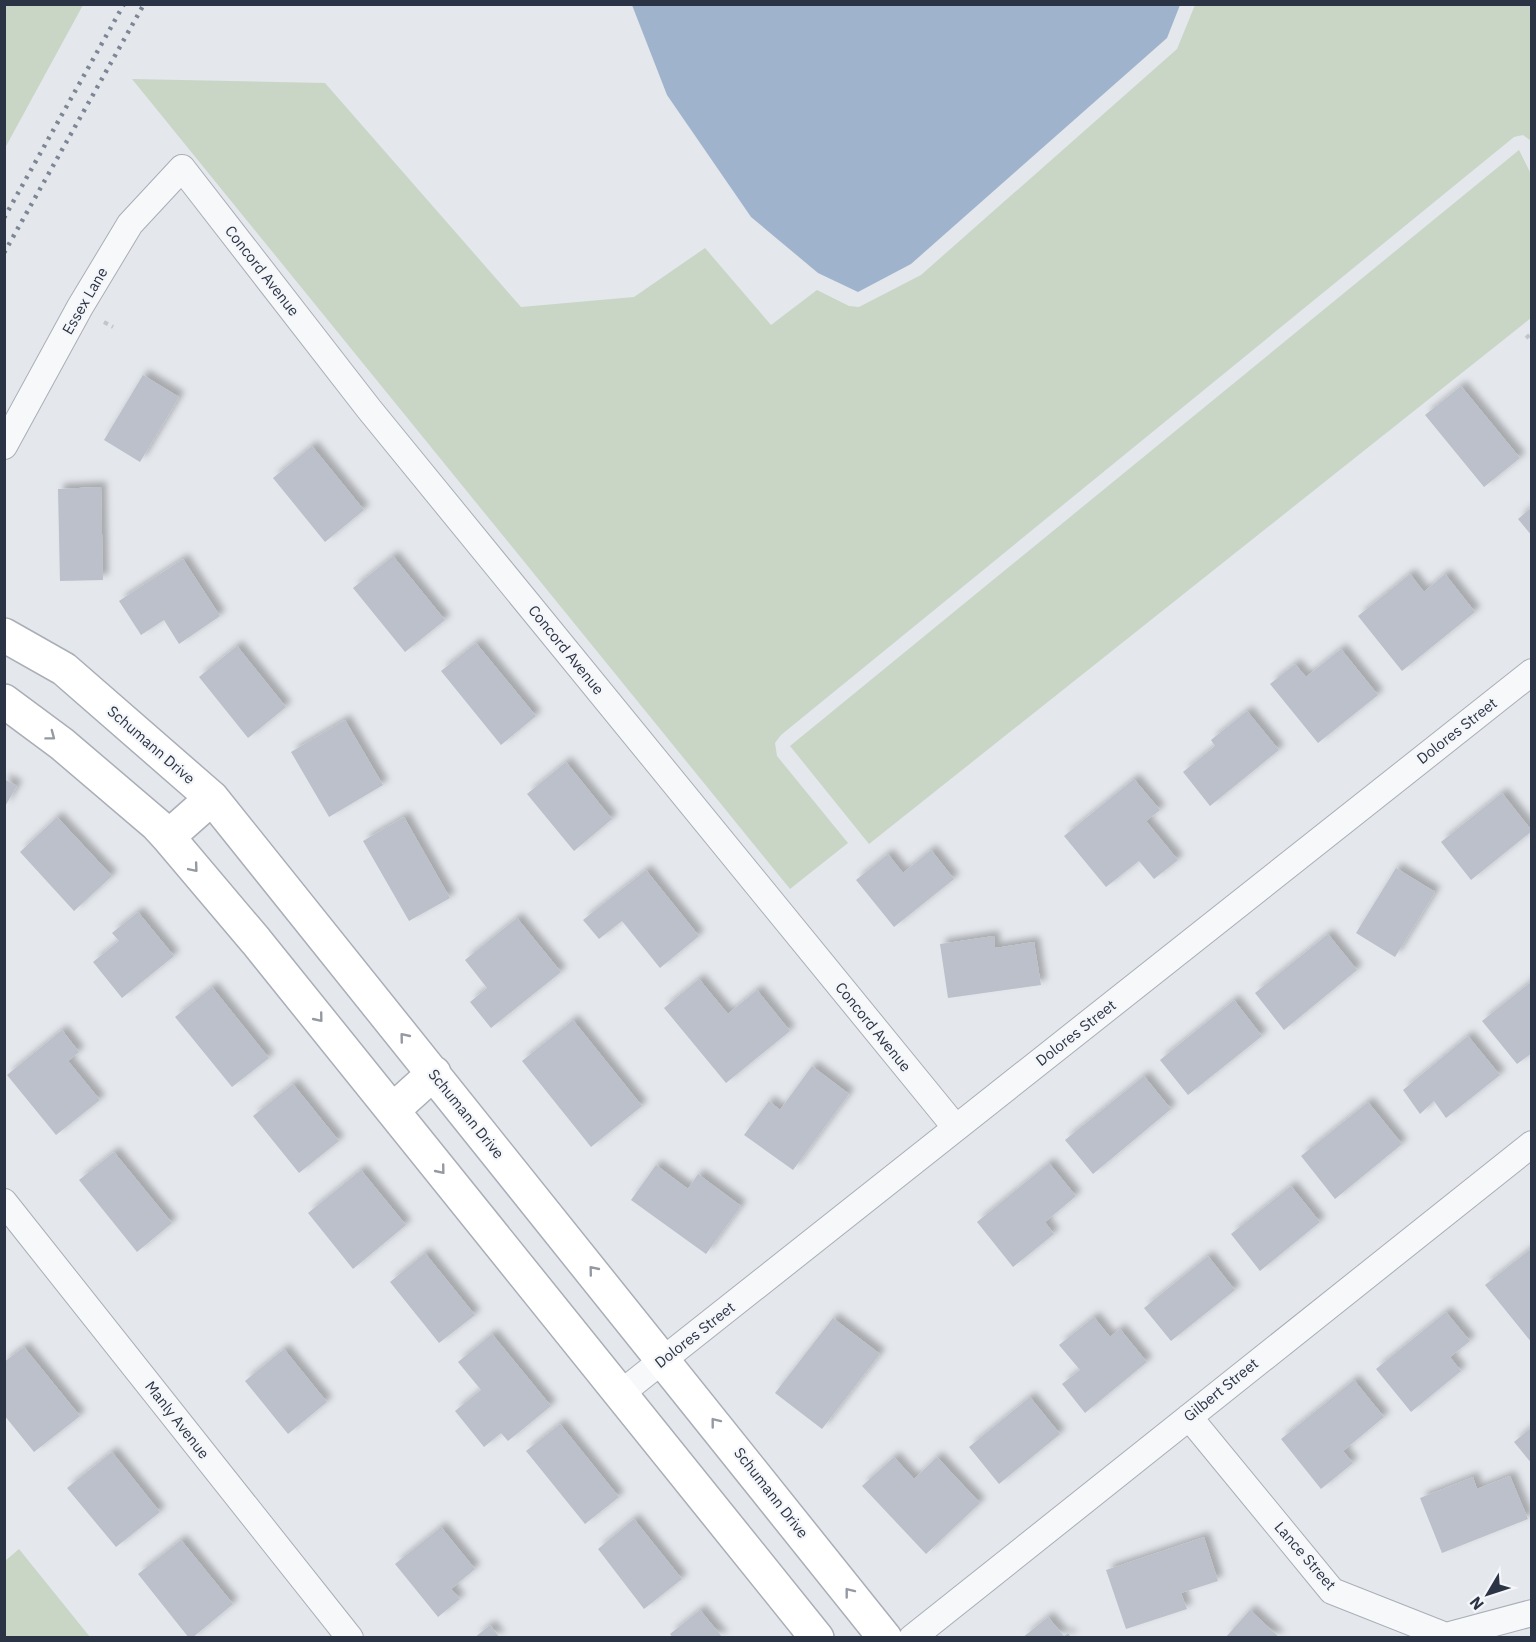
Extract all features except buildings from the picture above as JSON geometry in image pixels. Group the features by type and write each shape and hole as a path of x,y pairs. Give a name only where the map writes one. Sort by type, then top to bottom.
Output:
{"street":[{"name":"Essex Lane","path":"4,446 80,307 130,224 182,168"},
{"name":"Concord Avenue","path":"182,168 369,409 956,1128"},
{"name":"Schumann Drive","path":"4,635 64,669 212,798 664,1359 885,1638"},
{"name":"Dolores Street","path":"620,1394 1532,672"},
{"path":"4,701 62,744 158,825 256,940 817,1638"},
{"path":"168,837 212,798"},
{"path":"393,1110 434,1073"},
{"name":"Gilbert Street","path":"912,1638 1532,1144"},
{"name":"Manly Avenue","path":"4,1202 350,1638"},
{"name":"Lance Street","path":"1188,1417 1332,1591 1446,1636 1532,1613"}],"path":[{"path":"1526,338 1532,333"}],"green space":[{"path":"4,5 83,5 5,148"},
{"path":"1195,5 1531,5 1531,141 1523,135 1514,137 781,735 775,743 777,756 848,843 790,889 132,79 325,83 521,307 634,297 705,248 771,325 817,290 849,306 859,307 921,275 1177,49"},
{"path":"1519,150 1531,174 1531,318 869,844 790,746"},
{"path":"19,1549 90,1637 5,1637 5,1561"}],"water":[{"path":"632,5 1180,5 1167,38 911,264 858,292 818,273 751,217 667,95"}],"railway":[{"path":"4,218 124,4"},
{"path":"4,253 144,4"}]}
